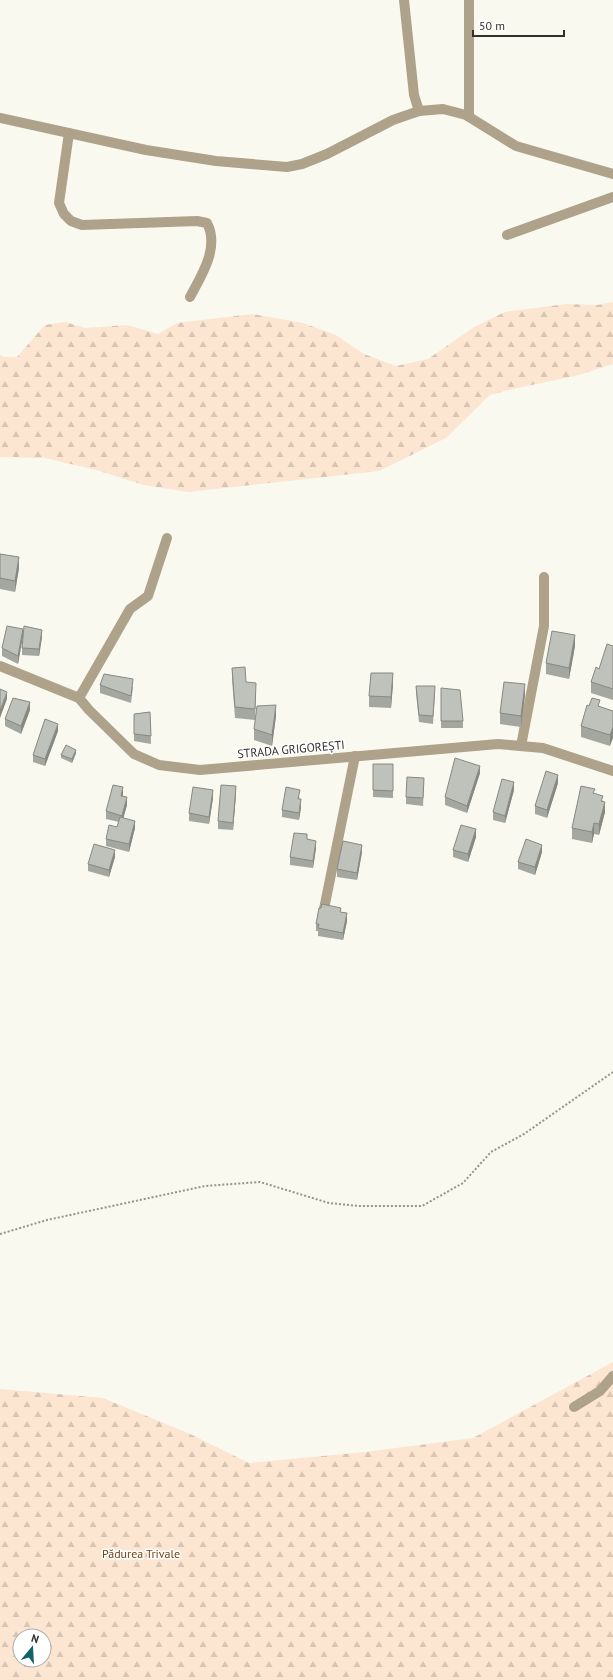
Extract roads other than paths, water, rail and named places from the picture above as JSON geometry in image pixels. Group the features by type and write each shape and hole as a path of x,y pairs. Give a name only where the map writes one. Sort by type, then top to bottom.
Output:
{"street":[{"path":"404,0 414,94 419,111"},
{"path":"469,0 469,118"},
{"path":"0,118 146,150 216,161 287,166 302,164 327,154 393,120 419,111 443,109 469,118 516,146 613,174"},
{"path":"69,133 59,203 64,214 72,221 82,225 197,221 207,223 211,230 212,243 206,267 190,297"},
{"path":"507,235 613,197"},
{"path":"79,698 130,609 148,596 167,538"},
{"path":"521,746 544,626 544,577"},
{"name":"STRADA GRIGOREȘTI","path":"0,666 79,698 89,710 134,754 160,765 200,770 498,744 543,748 613,771"},
{"path":"324,909 355,756"},
{"path":"574,1407 600,1391 613,1376"}],"park label":[{"name":"Pădurea Trivale","path":"141,1553"}]}
